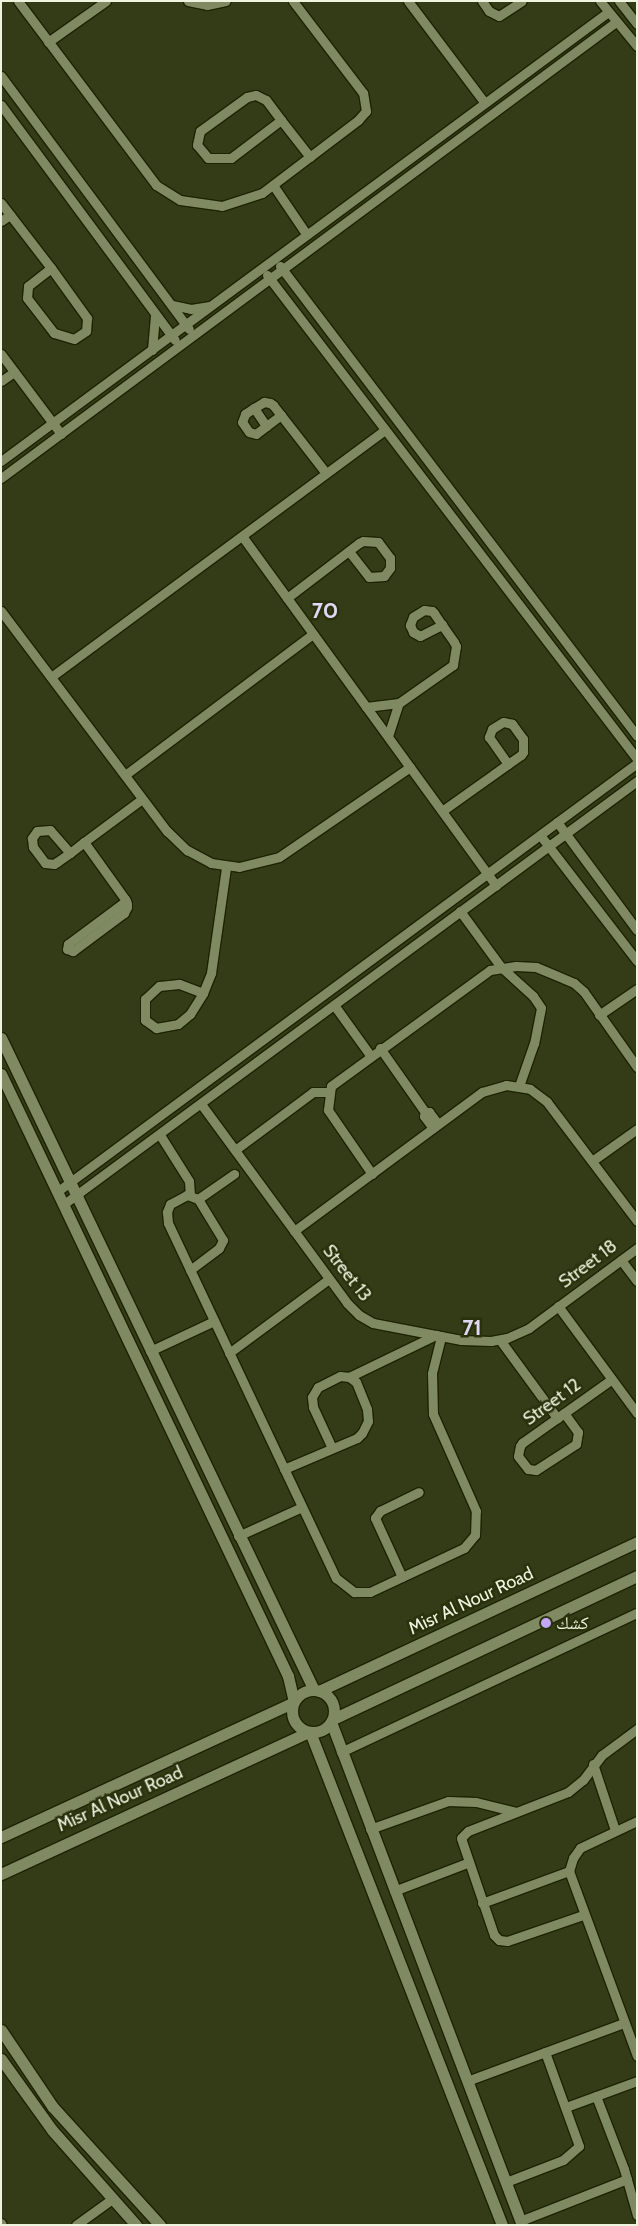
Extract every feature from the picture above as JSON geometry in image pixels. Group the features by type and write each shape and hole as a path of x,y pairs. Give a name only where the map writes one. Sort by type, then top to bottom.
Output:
{"street":[{"path":"18,1 156,185 167,194 193,204 222,206 249,200 273,185 358,120 366,104 363,93 293,1"},
{"path":"48,42 106,1"},
{"path":"188,1 207,5 226,1"},
{"path":"408,1 484,102"},
{"path":"482,1 489,11 499,16 522,1"},
{"path":"600,1 637,46"},
{"path":"618,1 637,24"},
{"path":"1,461 608,12"},
{"path":"1,478 616,22"},
{"path":"1,76 194,335"},
{"path":"281,120 231,158 208,158 197,145 200,131 251,95 266,100 310,157"},
{"path":"1,105 179,346"},
{"path":"273,185 307,235"},
{"path":"1,203 51,268 88,318 86,331 74,339 54,333 27,298 32,282 51,268"},
{"path":"1,221 10,214"},
{"path":"275,259 637,736"},
{"path":"262,269 637,758"},
{"path":"172,305 191,309 212,306"},
{"path":"152,350 156,331 154,312"},
{"path":"1,354 61,434"},
{"path":"342,373 355,364"},
{"path":"1,381 14,372"},
{"path":"281,415 253,434 243,424 243,416 267,402 281,415 326,473"},
{"path":"254,408 266,426"},
{"path":"51,677 386,430"},
{"path":"423,479 435,470"},
{"path":"242,536 496,885"},
{"path":"287,598 349,551 363,541 374,541 390,558 390,568 384,576 369,577 349,551"},
{"path":"1,611 142,799 187,850 226,867 253,866 280,857 410,766"},
{"path":"366,707 399,703 456,660 456,646 442,624"},
{"path":"125,775 313,634"},
{"path":"388,736 399,703"},
{"path":"442,811 521,755 525,746 512,724 506,722 500,723 489,734 508,764"},
{"path":"58,1191 637,764"},
{"path":"64,1204 160,1135 637,781"},
{"path":"70,853 142,799"},
{"path":"557,822 637,930"},
{"path":"540,835 637,961"},
{"path":"84,842 126,901 124,913 73,951 67,949 68,944 126,901"},
{"path":"204,993 179,984 159,986 144,1000 145,1020 156,1028 178,1024 190,1014 204,993 211,972 226,867"},
{"path":"460,911 501,967 533,996 541,1008 534,1043 519,1086"},
{"path":"372,1174 332,1118 327,1101 328,1092 336,1081 481,974 501,967 536,967 562,976 584,992 637,1067"},
{"path":"599,1015 637,989"},
{"path":"334,1005 370,1055"},
{"path":"1,1038 302,1670 317,1690 332,1702 332,1720 339,1747 521,2223 627,2180"},
{"path":"380,1048 425,1112 429,1112 436,1126"},
{"path":"1,1074 288,1676 294,1702 293,1718 299,1727 309,1732 322,1730 332,1720 637,1576"},
{"path":"294,1232 482,1092 506,1084 519,1086 547,1102 637,1221"},
{"path":"235,1150 313,1092 328,1092"},
{"name":"Street 13","path":"201,1104 352,1310 366,1320 439,1336 482,1341 500,1340 522,1332 558,1306"},
{"path":"592,1161 637,1129"},
{"path":"160,1135 190,1181 194,1197 223,1240 219,1248 190,1270"},
{"path":"246,1165 194,1197 170,1204 167,1217 214,1322 336,1578 347,1589 370,1592 464,1548 477,1527 476,1511 433,1414 432,1373 439,1336"},
{"name":"Street 18","path":"558,1306 637,1248"},
{"path":"621,1260 637,1281"},
{"path":"229,1353 329,1278"},
{"path":"558,1306 637,1412"},
{"path":"150,1351 214,1322"},
{"path":"349,1377 439,1336"},
{"path":"500,1340 560,1416"},
{"path":"284,1469 357,1438 368,1421 367,1409 356,1382 349,1377 340,1376 318,1387 312,1396 313,1408 332,1448"},
{"name":"Street 12","path":"560,1416 578,1432 576,1444 533,1471 526,1467 518,1456 522,1443 612,1379"},
{"path":"402,1577 374,1518 380,1510 420,1492"},
{"path":"238,1536 302,1507"},
{"name":"Misr Al Nour Road","path":"317,1690 637,1542"},
{"path":"318,1749 339,1747 637,1613"},
{"path":"288,1676 294,1676 302,1670"},
{"path":"294,1702 302,1693 317,1690"},
{"name":"Misr Al Nour Road","path":"1,1837 294,1702"},
{"path":"583,1915 503,1942 494,1935 460,1842 465,1832 568,1792 583,1780 593,1764 637,1729"},
{"path":"309,1732 318,1749 502,2225"},
{"name":"Misr Al Nour Road","path":"1,1874 309,1732"},
{"path":"593,1764 614,1830"},
{"path":"370,1829 448,1801 468,1801 518,1812"},
{"path":"637,1821 614,1830 580,1848 573,1858 569,1871 583,1915 637,2056"},
{"path":"394,1891 467,1863"},
{"path":"482,1903 569,1871"},
{"path":"467,2081 624,2023"},
{"path":"1,2030 52,2106 160,2225"},
{"path":"506,2182 563,2160 576,2152 578,2136 545,2052"},
{"path":"1,2059 52,2130 136,2225"},
{"path":"566,2107 637,2081"},
{"path":"596,2096 627,2180 637,2214"},
{"path":"76,2225 112,2199"}],"place":[{"name":"كشك","path":"546,1623"}],"district":[{"name":"70","path":"325,611"},
{"name":"71","path":"472,1328"}]}
